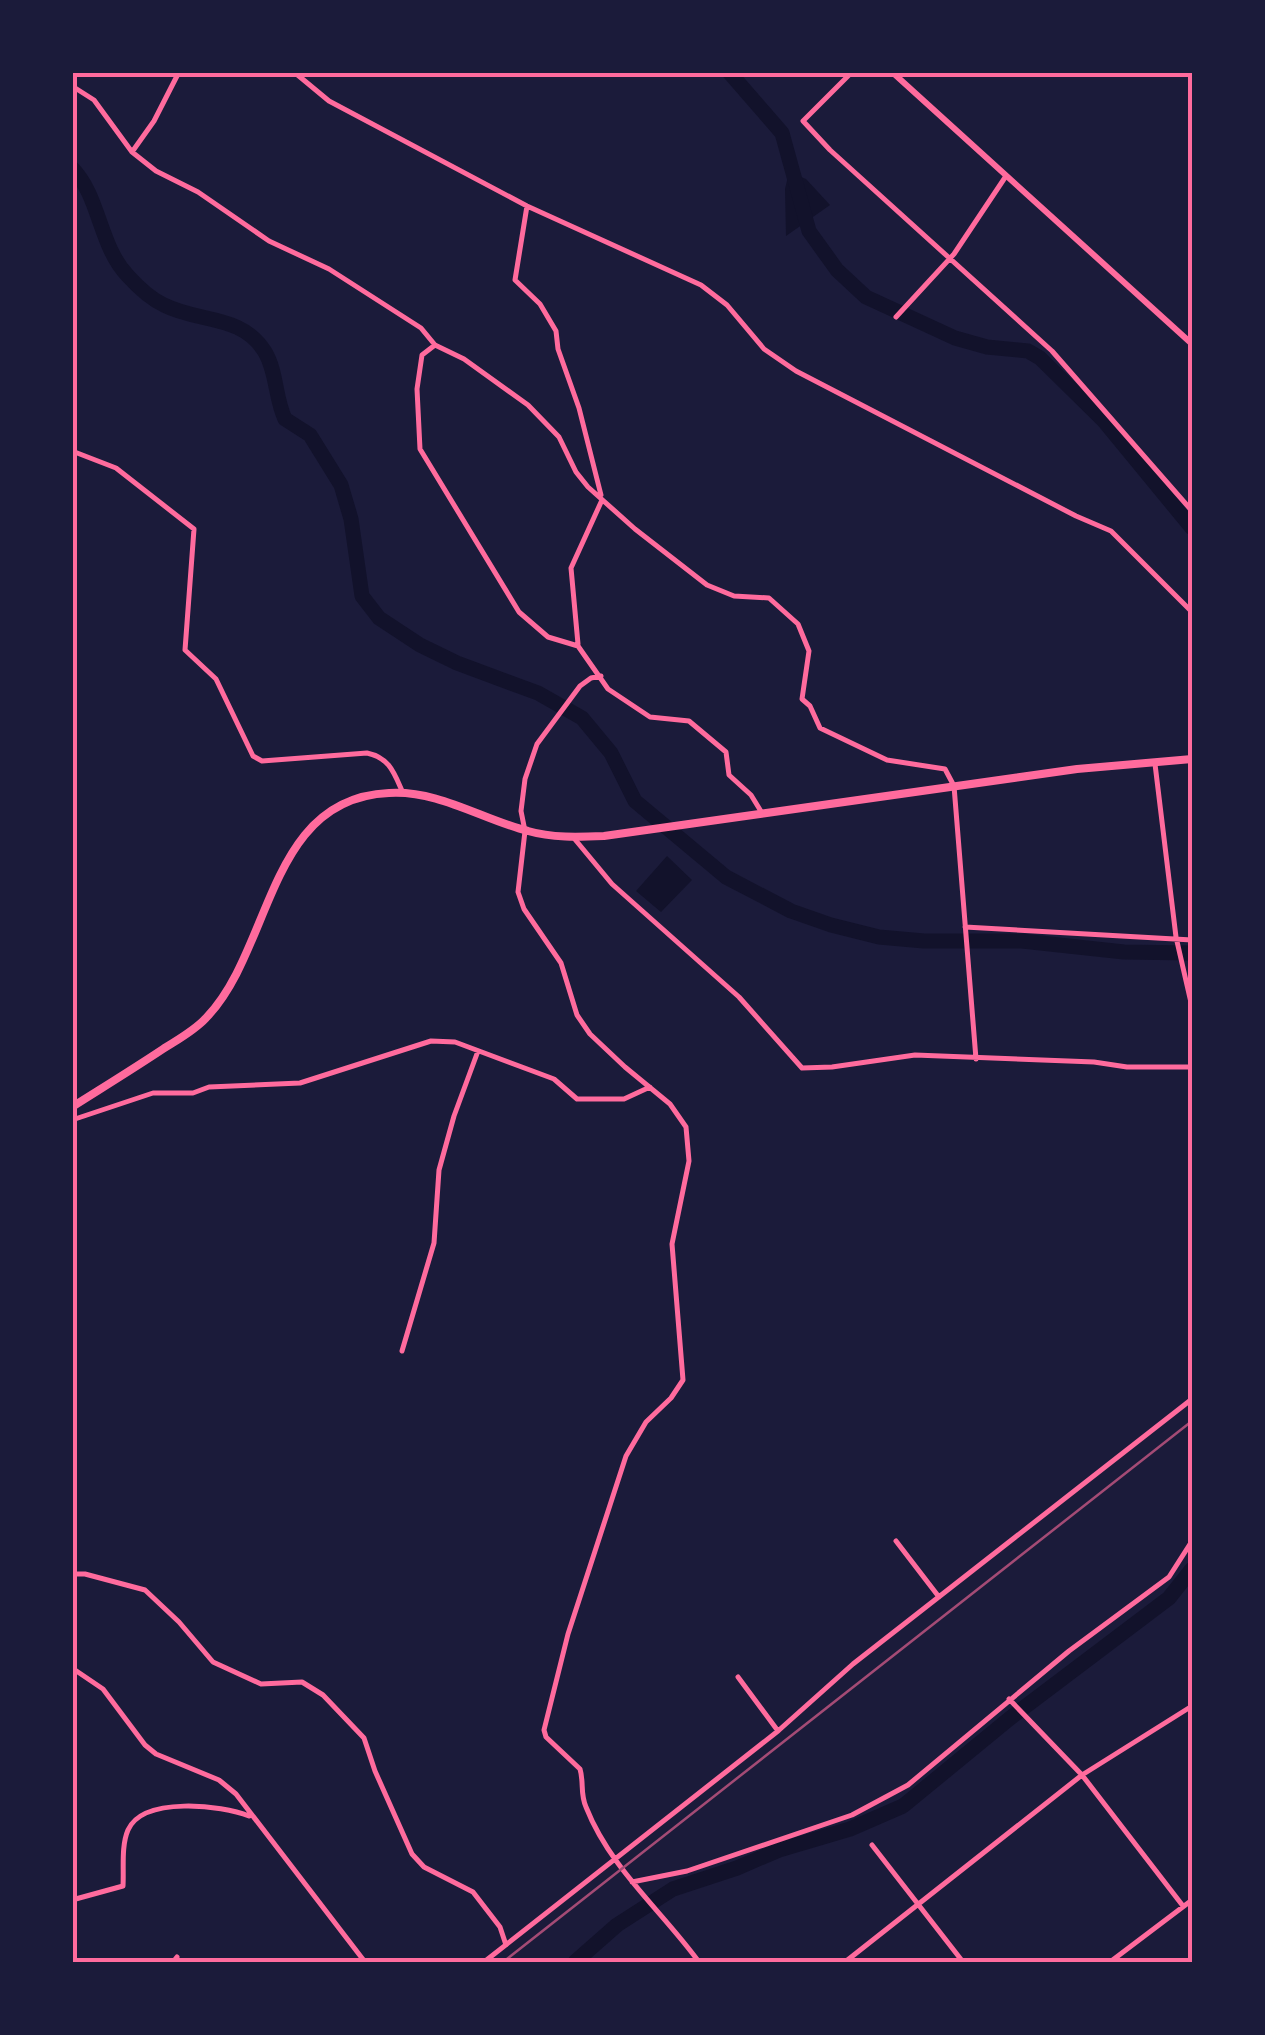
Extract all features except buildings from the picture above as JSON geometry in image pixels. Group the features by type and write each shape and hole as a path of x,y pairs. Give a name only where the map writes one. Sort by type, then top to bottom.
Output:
{"main road":[{"path":"72,1107 207,1018 232,981 301,839 325,814 347,801 367,795 430,796 525,831 573,837 1192,759"}],"street":[{"path":"132,152 154,121 178,72"},
{"path":"294,72 329,101 528,206 702,285 727,305 776,359 1076,516 1103,526 1192,612"},
{"path":"852,72 803,121 1065,363 1192,511"},
{"path":"892,72 1192,343"},
{"path":"72,86 94,100 132,152 156,171 208,198 269,240 329,268 421,328 436,345 464,359 548,424 576,472 602,500 707,586 734,596 769,598 798,624 809,651 802,699 810,706 820,728 887,760 945,769 954,786 976,1058"},
{"path":"896,317 949,258 1006,176"},
{"path":"528,206 515,280 540,304 556,331 602,500 571,568 578,646 608,689 650,717 689,722 702,730 726,752 728,775 751,796 762,813"},
{"path":"1192,332 1192,343"},
{"path":"436,345 422,355 417,389 420,449 519,612 548,636 578,646"},
{"path":"72,451 116,468 194,529 185,650 216,678 253,756 262,761 368,753 390,764 403,793"},
{"path":"601,676 580,686 537,744 523,795 525,831 517,880 524,910 561,963 576,1015 590,1034 670,1104 686,1127 689,1161 672,1244 683,1380 646,1422 626,1456 568,1634 544,1730 546,1737 580,1769 586,1808 614,1858 700,1962"},
{"path":"1155,761 1176,937 1192,1007"},
{"path":"573,837 612,884 739,996 802,1068 915,1054 1080,1061 1127,1067 1192,1067"},
{"path":"965,928 1192,940"},
{"path":"72,1120 153,1093 300,1084 423,1042 455,1042 554,1080 577,1099 624,1099 650,1088"},
{"path":"402,1351 434,1243 440,1170 454,1116 478,1051"},
{"path":"484,1962 778,1731 938,1596 1192,1399"},
{"path":"896,1541 938,1596"},
{"path":"632,1882 687,1871 852,1815 908,1785 1009,1699 1169,1577 1192,1541"},
{"path":"72,1574 144,1590 213,1662 261,1684 302,1682 323,1695 364,1738 412,1854 424,1866 473,1892 500,1927 506,1945"},
{"path":"72,1668 112,1698 145,1745 156,1754 219,1780 236,1794 365,1962"},
{"path":"738,1677 778,1731"},
{"path":"1009,1699 1082,1775 1183,1906"},
{"path":"845,1962 1082,1775 1192,1706"},
{"path":"72,1900 123,1886 127,1832 143,1816 170,1806 183,1806 228,1808 252,1817"},
{"path":"872,1846 964,1962"},
{"path":"1110,1962 1192,1900"}],"shaded area":[{"path":"789,172 806,179 830,205 786,236 785,189"},
{"path":"667,856 692,880 661,912 636,891"}],"waterway":[{"path":"729,72 782,133 809,231 837,270 866,297 955,338 987,347 1028,351 1040,358 1104,421 1192,528"},
{"path":"72,168 88,192 118,264 136,284 177,311 244,331 265,352 285,419 310,435 341,485 351,519 362,596 379,618 420,645 538,693 582,718 611,753 635,801 726,877 791,911 879,937 1022,941 1124,952 1192,953"},
{"path":"575,1962 617,1925 673,1889 850,1829 903,1806 1009,1719 1169,1598 1192,1569"}],"railway":[{"path":"503,1962 1192,1421"}]}
